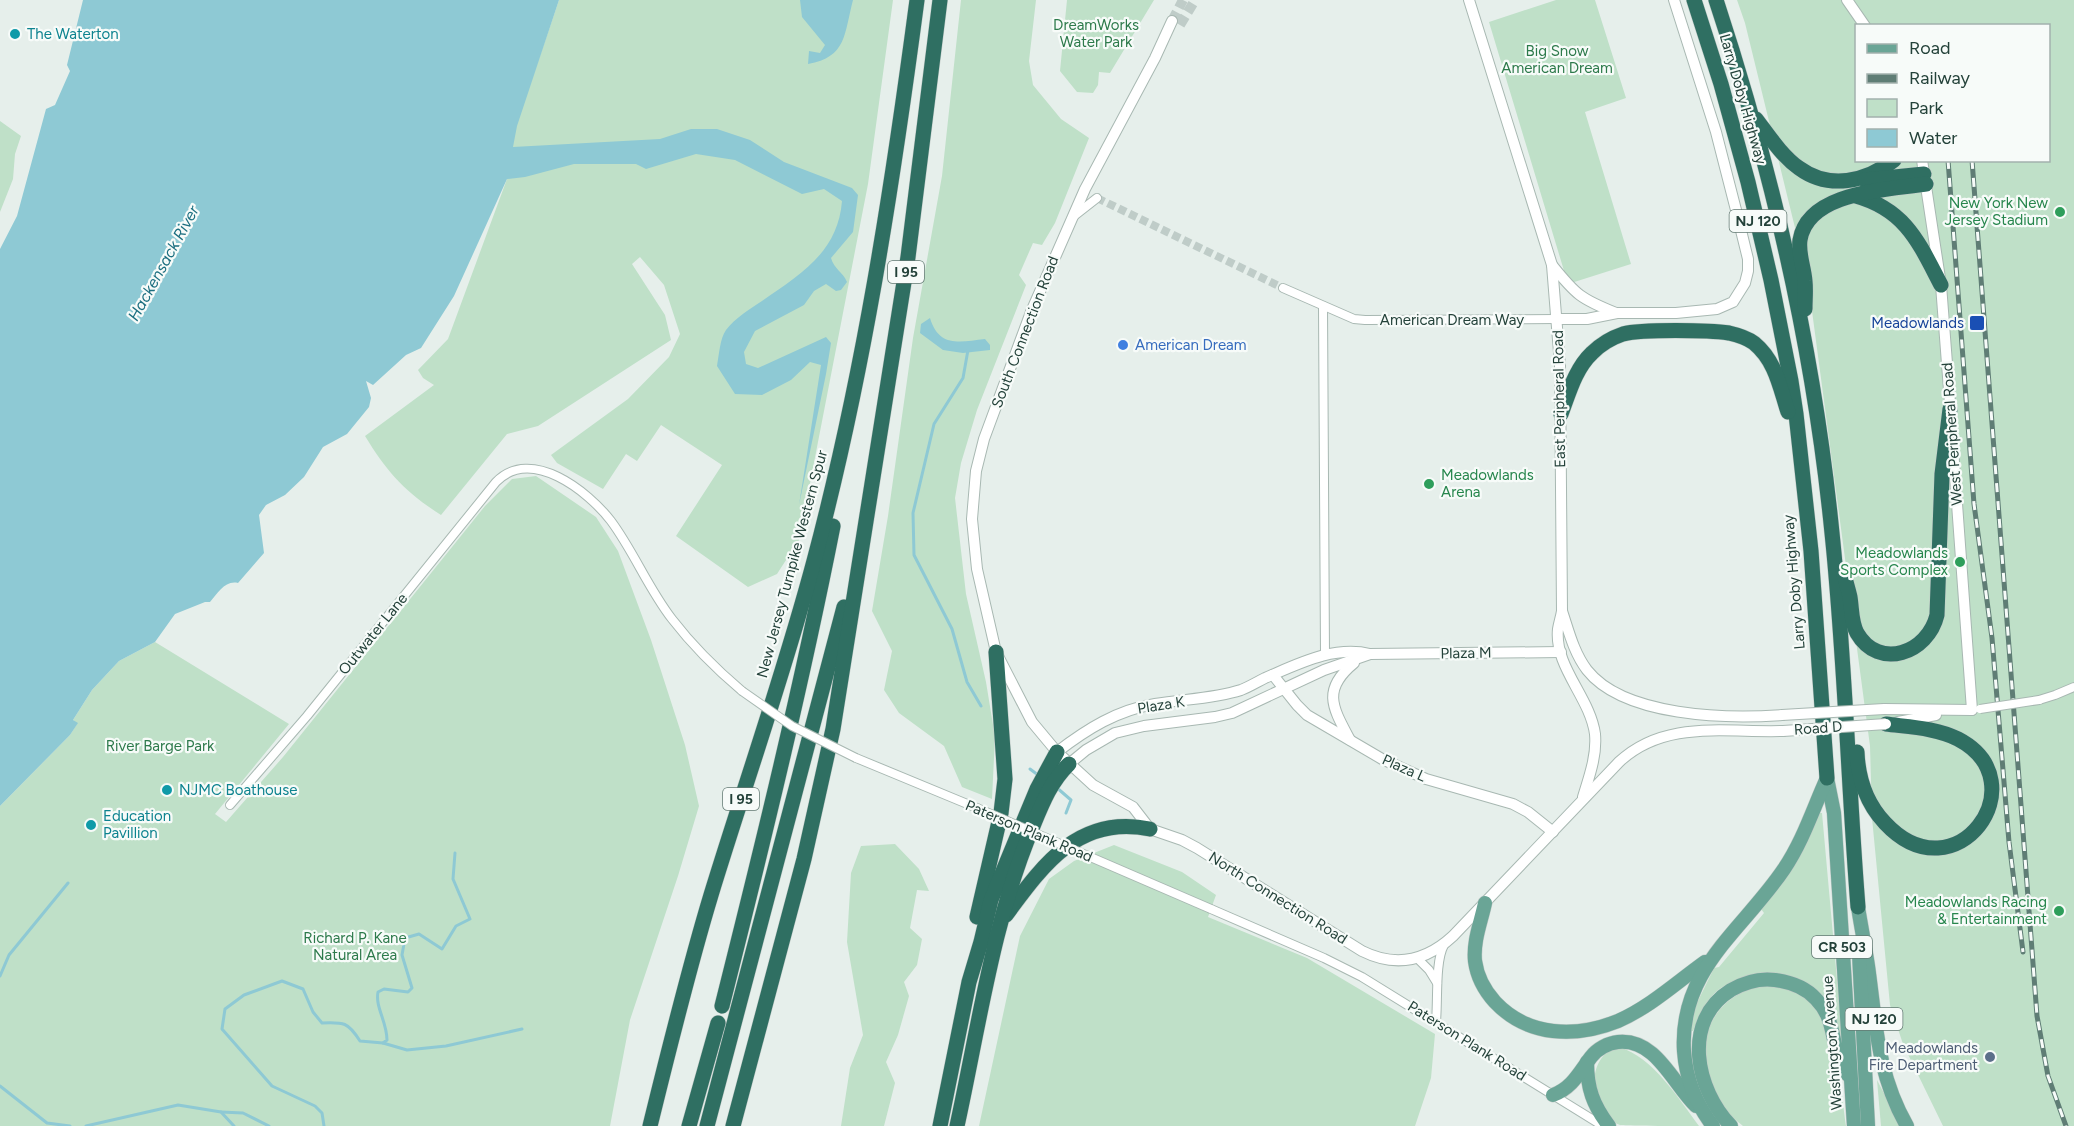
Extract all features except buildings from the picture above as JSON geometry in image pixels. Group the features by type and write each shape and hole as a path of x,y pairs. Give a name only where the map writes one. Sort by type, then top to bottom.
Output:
{"highway":[{"name":"New Jersey Turnpike Western Spur","path":"650,1126 702,927 782,673 817,551 838,464 882,243 917,0"},
{"name":"I 95","path":"733,1126 813,823 837,706 909,247 940,0"},
{"name":"Larry Doby Highway","path":"1694,0 1731,116 1756,214 1787,358 1796,414 1814,585 1827,778"},
{"name":"Larry Doby Highway","path":"1716,0 1752,115 1786,249 1817,416 1832,533 1845,684 1847,753 1858,907"},
{"path":"1752,115 1793,163 1807,173 1833,181 1875,180 1924,173"},
{"path":"1856,179 1880,170 1891,162"},
{"path":"1806,348 1805,281 1800,244 1807,222 1822,208 1833,202 1924,173"},
{"path":"1856,196 1885,207 1906,225 1918,241 1941,285"},
{"path":"1561,414 1584,361 1611,339 1635,332 1726,333 1750,340 1770,361 1776,373 1798,447"},
{"path":"1832,533 1850,598 1854,626 1859,636 1871,648 1884,653 1898,654 1917,646 1930,632 1936,615 1942,474 1950,409"},
{"path":"722,1006 759,861 813,628 837,502 838,464"},
{"path":"707,1126 828,674 853,571 863,542"},
{"path":"969,982 971,944 1004,792 1004,737 996,652"},
{"path":"1845,684 1856,741 1857,766 1870,801 1882,819 1901,837 1918,846 1944,847 1964,840 1979,826 1990,807 1991,779 1986,767 1970,747 1957,739 1885,716"},
{"path":"940,1126 969,982 991,900 1052,772 1057,752"},
{"path":"1052,772 1069,764"},
{"path":"957,1126 1000,922 1015,869 1042,792"},
{"path":"1000,922 1038,872 1068,846 1093,833 1111,828 1131,826 1150,829"},
{"path":"689,1126 718,1023"}],"main road":[{"name":"Larry Doby Highway","path":"1710,1121 1694,1094 1685,1057 1684,1032 1690,998 1700,975 1712,957 1784,869 1801,839 1827,778"},
{"name":"Washington Avenue","path":"1827,778 1834,813 1854,1126"},
{"path":"1485,903 1475,943 1475,959 1479,975 1486,991 1503,1010 1520,1022 1539,1029 1570,1032 1595,1028 1620,1020 1656,999 1712,957"},
{"name":"Larry Doby Highway","path":"1858,907 1879,1052 1891,1093 1907,1126"},
{"name":"Washington Avenue","path":"1858,907 1859,975 1868,1126"},
{"path":"1731,1126 1717,1108 1706,1086 1700,1062 1699,1040 1702,1026 1713,1007 1729,992 1743,984 1765,980 1779,981 1799,987 1816,999 1829,1018 1838,1057 1851,1080"},
{"path":"1553,1095 1570,1085 1595,1052 1613,1042 1627,1041 1639,1045 1658,1059 1685,1094 1710,1121"},
{"path":"1587,1062 1590,1094 1596,1108 1609,1126"}],"street":[{"name":"East Peripheral Road","path":"1469,0 1552,265 1561,414 1562,611 1558,630 1561,652 1587,705 1594,733 1593,762 1582,801"},
{"name":"American Dream Way","path":"1283,288 1354,319 1375,321 1587,319 1617,313 1655,314 1717,309 1726,306 1741,291 1747,277 1748,259 1725,167 1674,0"},
{"path":"1847,0 1864,24"},
{"name":"South Connection Road","path":"996,652 973,540 972,509 976,471 984,439 1018,343 1071,218 1167,34 1176,23"},
{"name":"West Peripheral Road","path":"1924,173 1941,285 1976,709"},
{"path":"1071,218 1097,198"},
{"path":"1552,265 1570,288 1585,300 1617,313"},
{"path":"1323,306 1325,655"},
{"name":"Paterson Plank Road","path":"519,468 537,468 557,477 582,494 603,513 615,528 672,619 711,663 742,691 792,726 856,758 1324,958 1362,977 1436,1021 1603,1126"},
{"name":"Outwater Lane","path":"230,805 307,716 496,482 505,473 519,468"},
{"name":"Road D","path":"1562,611 1573,645 1585,668 1597,681 1619,696 1648,706 1704,714 1749,717 1885,716"},
{"name":"Plaza M","path":"1273,675 1325,655 1359,651 1370,654 1561,652"},
{"path":"996,652 1026,712 1057,752 1093,785 1133,807 1150,829"},
{"name":"Plaza M","path":"1284,689 1324,670 1370,654"},
{"path":"1350,740 1335,711 1332,695 1342,672 1358,660"},
{"name":"Plaza K","path":"1057,752 1095,725 1123,712 1240,690 1273,675"},
{"name":"Plaza L","path":"1273,675 1307,715 1382,759 1426,779 1513,804 1528,812 1553,832"},
{"name":"Road D","path":"1582,801 1628,753 1655,738 1690,730 1783,731 1885,716 1976,709 2039,700 2074,687"},
{"name":"Plaza K","path":"1069,764 1086,750 1115,733 1144,726 1232,713 1284,689"},
{"name":"North Connection Road","path":"1150,829 1197,848 1370,955 1393,960 1428,955 1444,945 1582,801"},
{"path":"1436,1021 1441,955 1444,945"},
{"path":"1417,958 1438,984"}],"green space":[{"path":"559,0 893,0 868,184 799,540 777,574 748,587 676,536 722,465 661,425 637,461 626,454 603,489 557,463 551,455 628,399 669,357 680,334 664,285 640,257 632,264 665,315 671,340 538,426 507,434 441,515 417,498 398,480 365,436 434,385 423,378 418,370 448,339 507,179 516,126"},
{"path":"961,0 1036,0 1029,61 1033,85 1061,119 1089,138 1055,223 1042,245 1033,243 1019,275 1026,285 977,410 961,463 955,498 966,594 986,682 995,737 992,799 962,787 944,746 899,713 884,690 892,651 872,611 913,338 942,176"},
{"name":"DreamWorks Water Park","path":"1067,0 1154,0 1110,73 1099,72 1098,85 1093,93 1077,92 1060,71"},
{"name":"Big Snow American Dream","path":"1556,0 1595,0 1626,98 1585,112 1631,264 1568,284 1489,22"},
{"name":"Meadowlands Sports Complex","path":"1737,0 2074,0 2074,1126 1943,1126 1903,1044 1890,1005 1872,818 1870,746 1808,281 1745,23"},
{"path":"0,121 21,136 15,154 13,179 0,212"},
{"name":"Richard P. Kane Natural Area","path":"536,476 596,517 618,551 651,640 685,745 699,806 630,1020 610,1126 0,1126 0,806 70,735 77,724 73,720 92,690 119,661 155,642 289,724 215,814 226,822 283,757 485,506 512,479"},
{"path":"1822,813 1842,1035 1839,1035 1807,985 1755,982 1730,983 1716,991 1691,1031 1695,1007 1714,968 1719,967 1764,913 1761,909 1794,863"},
{"path":"895,844 919,869 929,891 917,890 910,928 922,939 917,965 904,982 909,996 898,1035 886,1062 895,1083 884,1126 841,1126 850,1068 863,1035 847,942 851,873 861,846"},
{"path":"1114,845 1182,872 1216,895 1208,917 1307,958 1435,1034 1431,1078 1415,1126 979,1126 1020,936 1049,879 1074,861"},
{"path":"1765,985 1780,987 1801,995 1813,1004 1824,1020 1834,1048 1846,1126 1743,1126 1728,1112 1714,1092 1707,1072 1705,1053 1707,1034 1715,1017 1727,1003 1743,992"},
{"path":"1619,1047 1631,1052 1654,1069 1699,1126 1620,1125 1609,1118 1596,1097 1595,1072 1600,1061 1608,1052"},
{"path":"1877,1080 1901,1126 1881,1126"}],"water":[{"name":"Hackensack River","path":"83,0 559,0 517,126 513,147 660,139 691,129 717,129 750,140 784,162 852,188 858,195 853,232 831,258 847,282 841,290 836,291 826,284 814,291 804,305 755,331 744,352 746,364 758,368 826,337 831,343 799,505 821,365 810,362 791,380 762,395 735,394 717,366 722,337 726,330 743,314 803,271 825,248 839,219 842,201 824,189 802,194 735,160 696,154 646,169 636,164 574,164 525,177 507,179 454,296 421,348 406,355 373,385 366,381 371,398 369,407 347,434 323,447 304,477 285,495 266,505 259,515 264,553 238,583 226,585 210,602 175,614 155,642 119,661 92,690 73,720 78,723 70,735 0,806 0,249 17,216 46,109 55,105 70,71 67,65"},
{"path":"800,0 853,0 842,42 837,50 821,61 808,64 809,51 820,53 825,45 802,17"},
{"path":"930,318 934,328 945,339 959,342 985,339 990,345 990,350 963,353 943,350 920,333 921,324"}],"waterway":[{"path":"968,350 963,378 934,424 913,513 914,555 952,629 967,682 981,706"},
{"path":"1030,769 1038,775"},
{"path":"1056,787 1071,800 1066,813"},
{"path":"383,1043 387,1040 378,1003 378,992 384,989 408,992 412,988 402,955 405,938 419,934 442,949 456,926 470,919 453,879 455,853"},
{"path":"0,976 9,955 68,883"},
{"path":"324,1126 322,1113 315,1106 272,1086 222,1029 225,1009 244,995 282,981 303,989 313,1012 322,1023 345,1024 360,1041 383,1043 407,1050 446,1046 522,1029"},
{"path":"0,1086 47,1123 70,1126"},
{"path":"86,1126 178,1105 221,1112 234,1126"},
{"path":"221,1112 243,1113 269,1126"}],"tunnel":[{"path":"1172,21 1183,0"},
{"path":"1180,25 1195,0"},
{"path":"1097,198 1283,288"}],"railway":[{"path":"1948,162 1974,504 1992,638 2009,842 2023,952"},
{"path":"1972,162 2037,1016 2048,1076 2066,1126"}],"place":[{"name":"The Waterton","path":"15,34"},
{"name":"New York New Jersey Stadium","path":"2060,212"},
{"name":"Meadowlands","path":"1977,323"},
{"name":"American Dream","path":"1123,345"},
{"name":"Meadowlands Arena","path":"1429,484"},
{"name":"Meadowlands Sports Complex","path":"1960,562"},
{"name":"NJMC Boathouse","path":"167,790"},
{"name":"Education Pavillion","path":"91,825"},
{"name":"Meadowlands Racing & Entertainment","path":"2059,911"},
{"name":"Meadowlands Fire Department","path":"1990,1057"}],"park label":[{"name":"River Barge Park","path":"160,746"}]}
